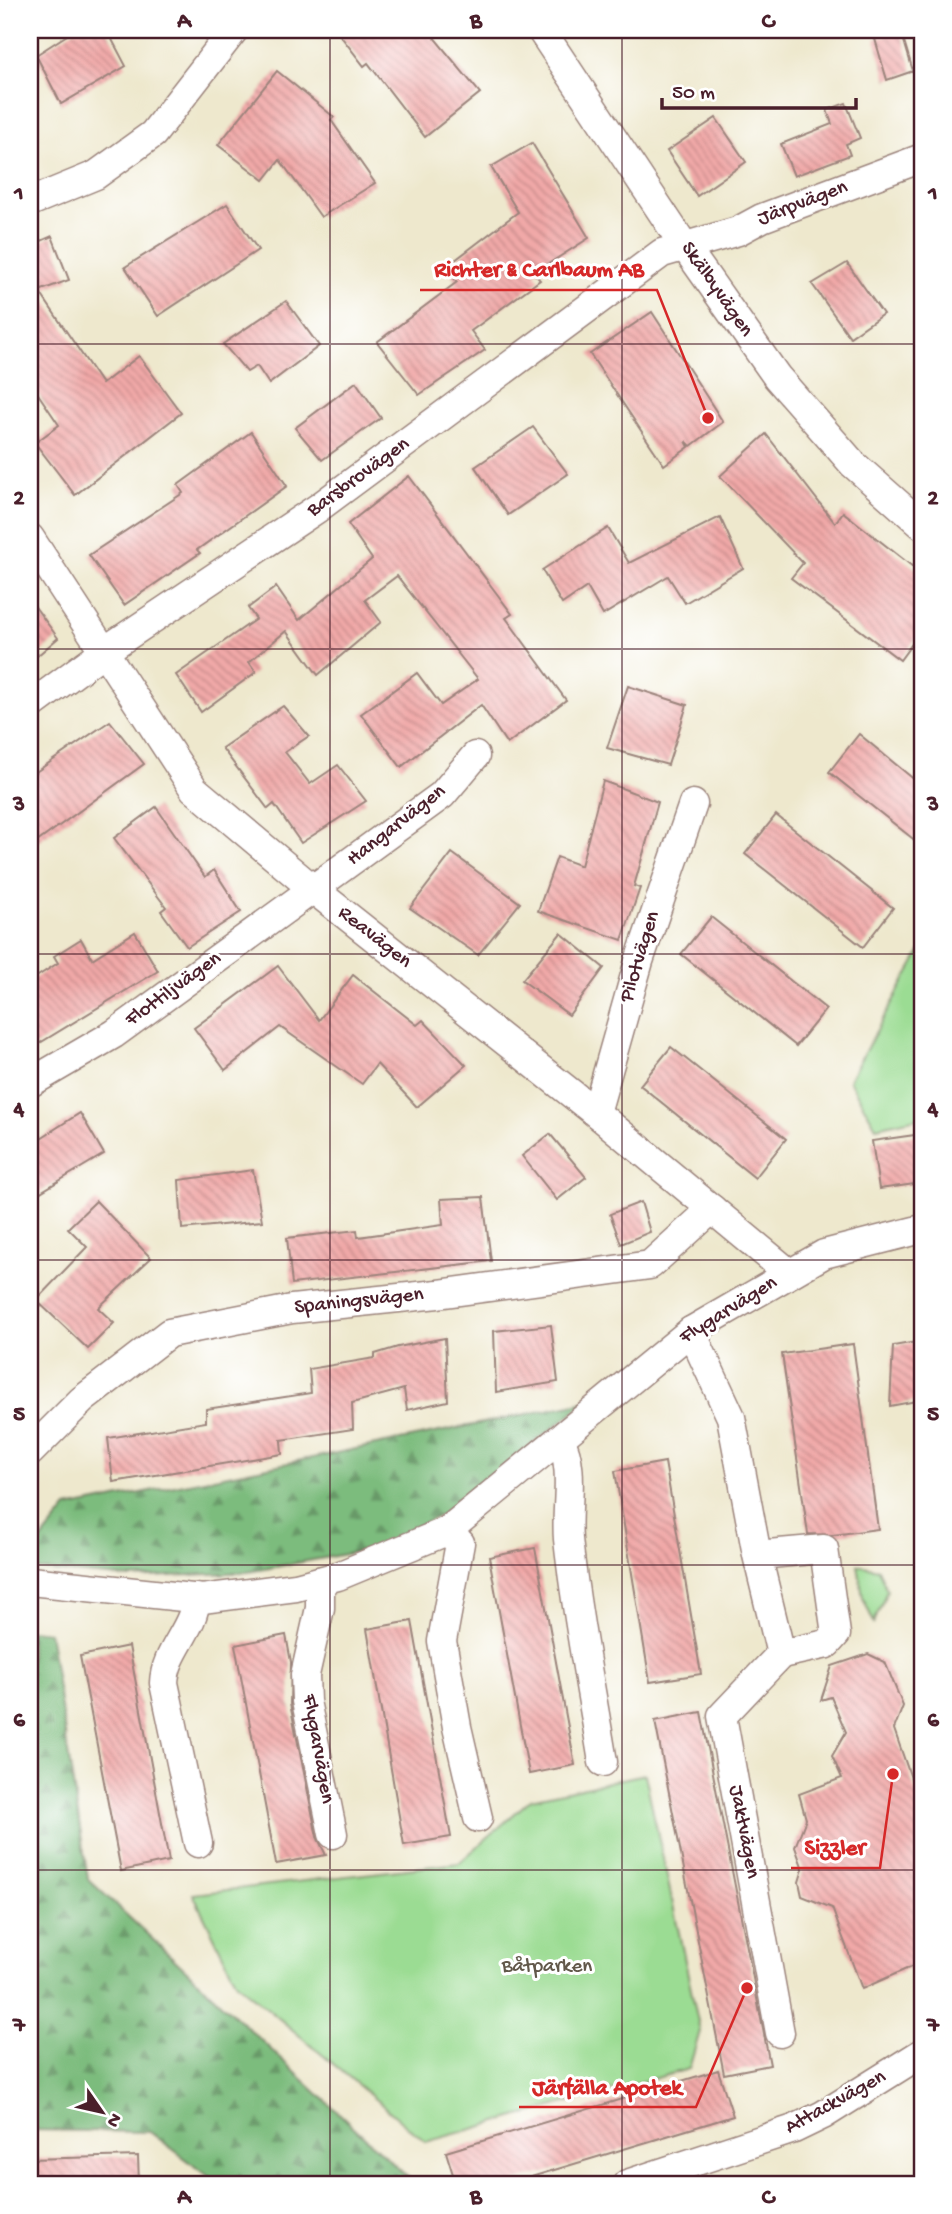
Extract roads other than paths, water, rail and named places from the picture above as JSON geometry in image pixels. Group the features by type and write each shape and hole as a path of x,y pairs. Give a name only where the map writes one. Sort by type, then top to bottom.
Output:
{"street":[{"path":"30,202 96,175 153,134 234,30"},
{"name":"Skälbyvägen","path":"541,30 683,244 777,377 853,464 922,525"},
{"name":"Järpvägen","path":"683,244 738,231 762,218 922,158"},
{"name":"Barsbrovägen","path":"30,706 103,652 318,508 662,253 683,244"},
{"name":"Reavägen","path":"30,538 194,789 313,889 596,1113 789,1273"},
{"name":"Hangarvägen","path":"313,889 442,795 475,756"},
{"name":"Pilotvägen","path":"596,1113 639,961 693,804"},
{"name":"Flottiljvägen","path":"30,1083 114,1034 313,889"},
{"name":"Spaningsvägen","path":"30,1452 82,1400 169,1333 292,1309 438,1294 650,1265 712,1209"},
{"name":"Flygarvägen","path":"30,1581 196,1598 296,1587 338,1576 447,1531 691,1331 824,1254 922,1229"},
{"path":"691,1331 731,1416 757,1555 780,1654 827,1644 836,1634 824,1549 757,1555"},
{"path":"560,1439 569,1455 568,1535 603,1762"},
{"path":"447,1531 460,1543 442,1642 457,1727 478,1818"},
{"name":"Flygarvägen","path":"320,1581 320,1608 305,1675 306,1701 333,1834"},
{"path":"196,1598 195,1615 166,1665 164,1683 198,1843"},
{"name":"Jaktvägen","path":"779,2033 722,1716 780,1654"},
{"name":"Attackvägen","path":"627,2184 794,2129 823,2115 922,2053"}],"place":[{"name":"Richter & Carlbaum AB","path":"708,418"},
{"name":"Sizzler","path":"893,1774"},
{"name":"Järfälla Apotek","path":"747,1988"}],"park label":[{"name":"Båtparken","path":"547,1967"}]}
